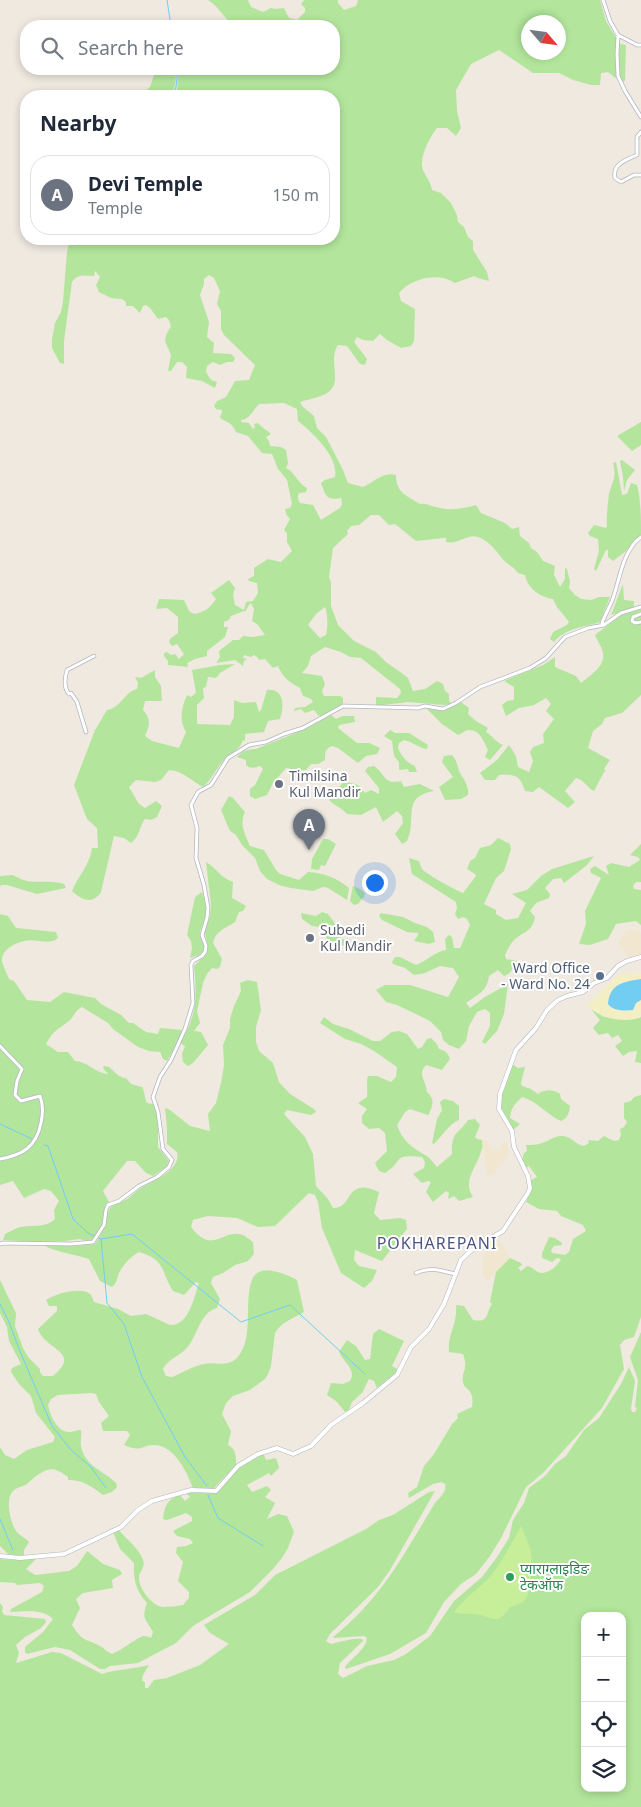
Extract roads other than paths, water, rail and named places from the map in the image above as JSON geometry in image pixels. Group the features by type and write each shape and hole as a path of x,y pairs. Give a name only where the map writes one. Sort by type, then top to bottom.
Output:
{"street":[{"path":"603,0 610,21 618,35 637,45 641,45"},
{"path":"618,35 616,54 618,76 641,118"},
{"path":"641,132 637,137 637,155 621,163 615,168 614,173 615,178 620,182 634,175 641,175"},
{"path":"604,625 602,623 628,554 641,537"},
{"path":"0,1244 70,1244 93,1242 104,1225 108,1205 119,1201 140,1186 156,1178 171,1165 172,1160 162,1149 158,1112 153,1097 160,1077 185,1029 193,1003 191,965 193,961 205,952 206,946 202,935 208,918 204,885 196,858 197,828 191,805 194,796 210,785 228,758 250,744 266,742 303,728 343,706 418,708 425,706 443,709 480,687 530,668 546,658 565,637 588,628 604,625 621,613 641,607"},
{"path":"641,614 633,617 632,620 635,623 641,622"},
{"path":"86,732 77,702 71,693 69,694 66,690 64,677 67,670 94,656"},
{"path":"0,1556 20,1558 64,1554 92,1539 121,1527 138,1510 152,1501 191,1490 216,1491 238,1466 258,1454 277,1448 293,1454 306,1449 331,1425 363,1403 397,1375 411,1348 429,1329 444,1304 464,1256 503,1231 530,1188 528,1176 514,1147 512,1131 499,1109 500,1094 516,1050 536,1028 547,1010 558,1000 583,992 594,983 607,978 618,966 641,957"},
{"path":"0,1046 22,1069 16,1081 15,1095 21,1101 40,1096 42,1111 38,1135 34,1144 24,1151 0,1159"},
{"path":"416,1273 426,1268 455,1274"}],"water":[{"path":"641,979 641,1000 636,1003 633,1010 616,1009 608,1004 609,997 615,988 624,983"}],"waterway":[{"path":"167,0 170,20"},
{"path":"175,90 177,75"},
{"path":"0,1124 32,1139"},
{"path":"44,1145 48,1146 73,1219 88,1233 101,1239 132,1234 241,1322 290,1305 365,1374"},
{"path":"101,1239 107,1303 124,1324 142,1377 185,1457 207,1486"},
{"path":"0,1304 52,1426 71,1450 91,1467 106,1488"},
{"path":"208,1495 218,1518 263,1546"},
{"path":"0,1519 13,1550"}],"place":[{"name":"Timilsina Kul Mandir","path":"279,784"},
{"name":"Devi Temple","path":"309,850"},
{"name":"Subedi Kul Mandir","path":"310,938"},
{"name":"Ward Office - Ward No. 24","path":"600,976"},
{"name":"प्याराग्लाइडिङ टेकऑफ","path":"510,1577"}],"district":[{"name":"POKHAREPANI","path":"437,1243"}]}
